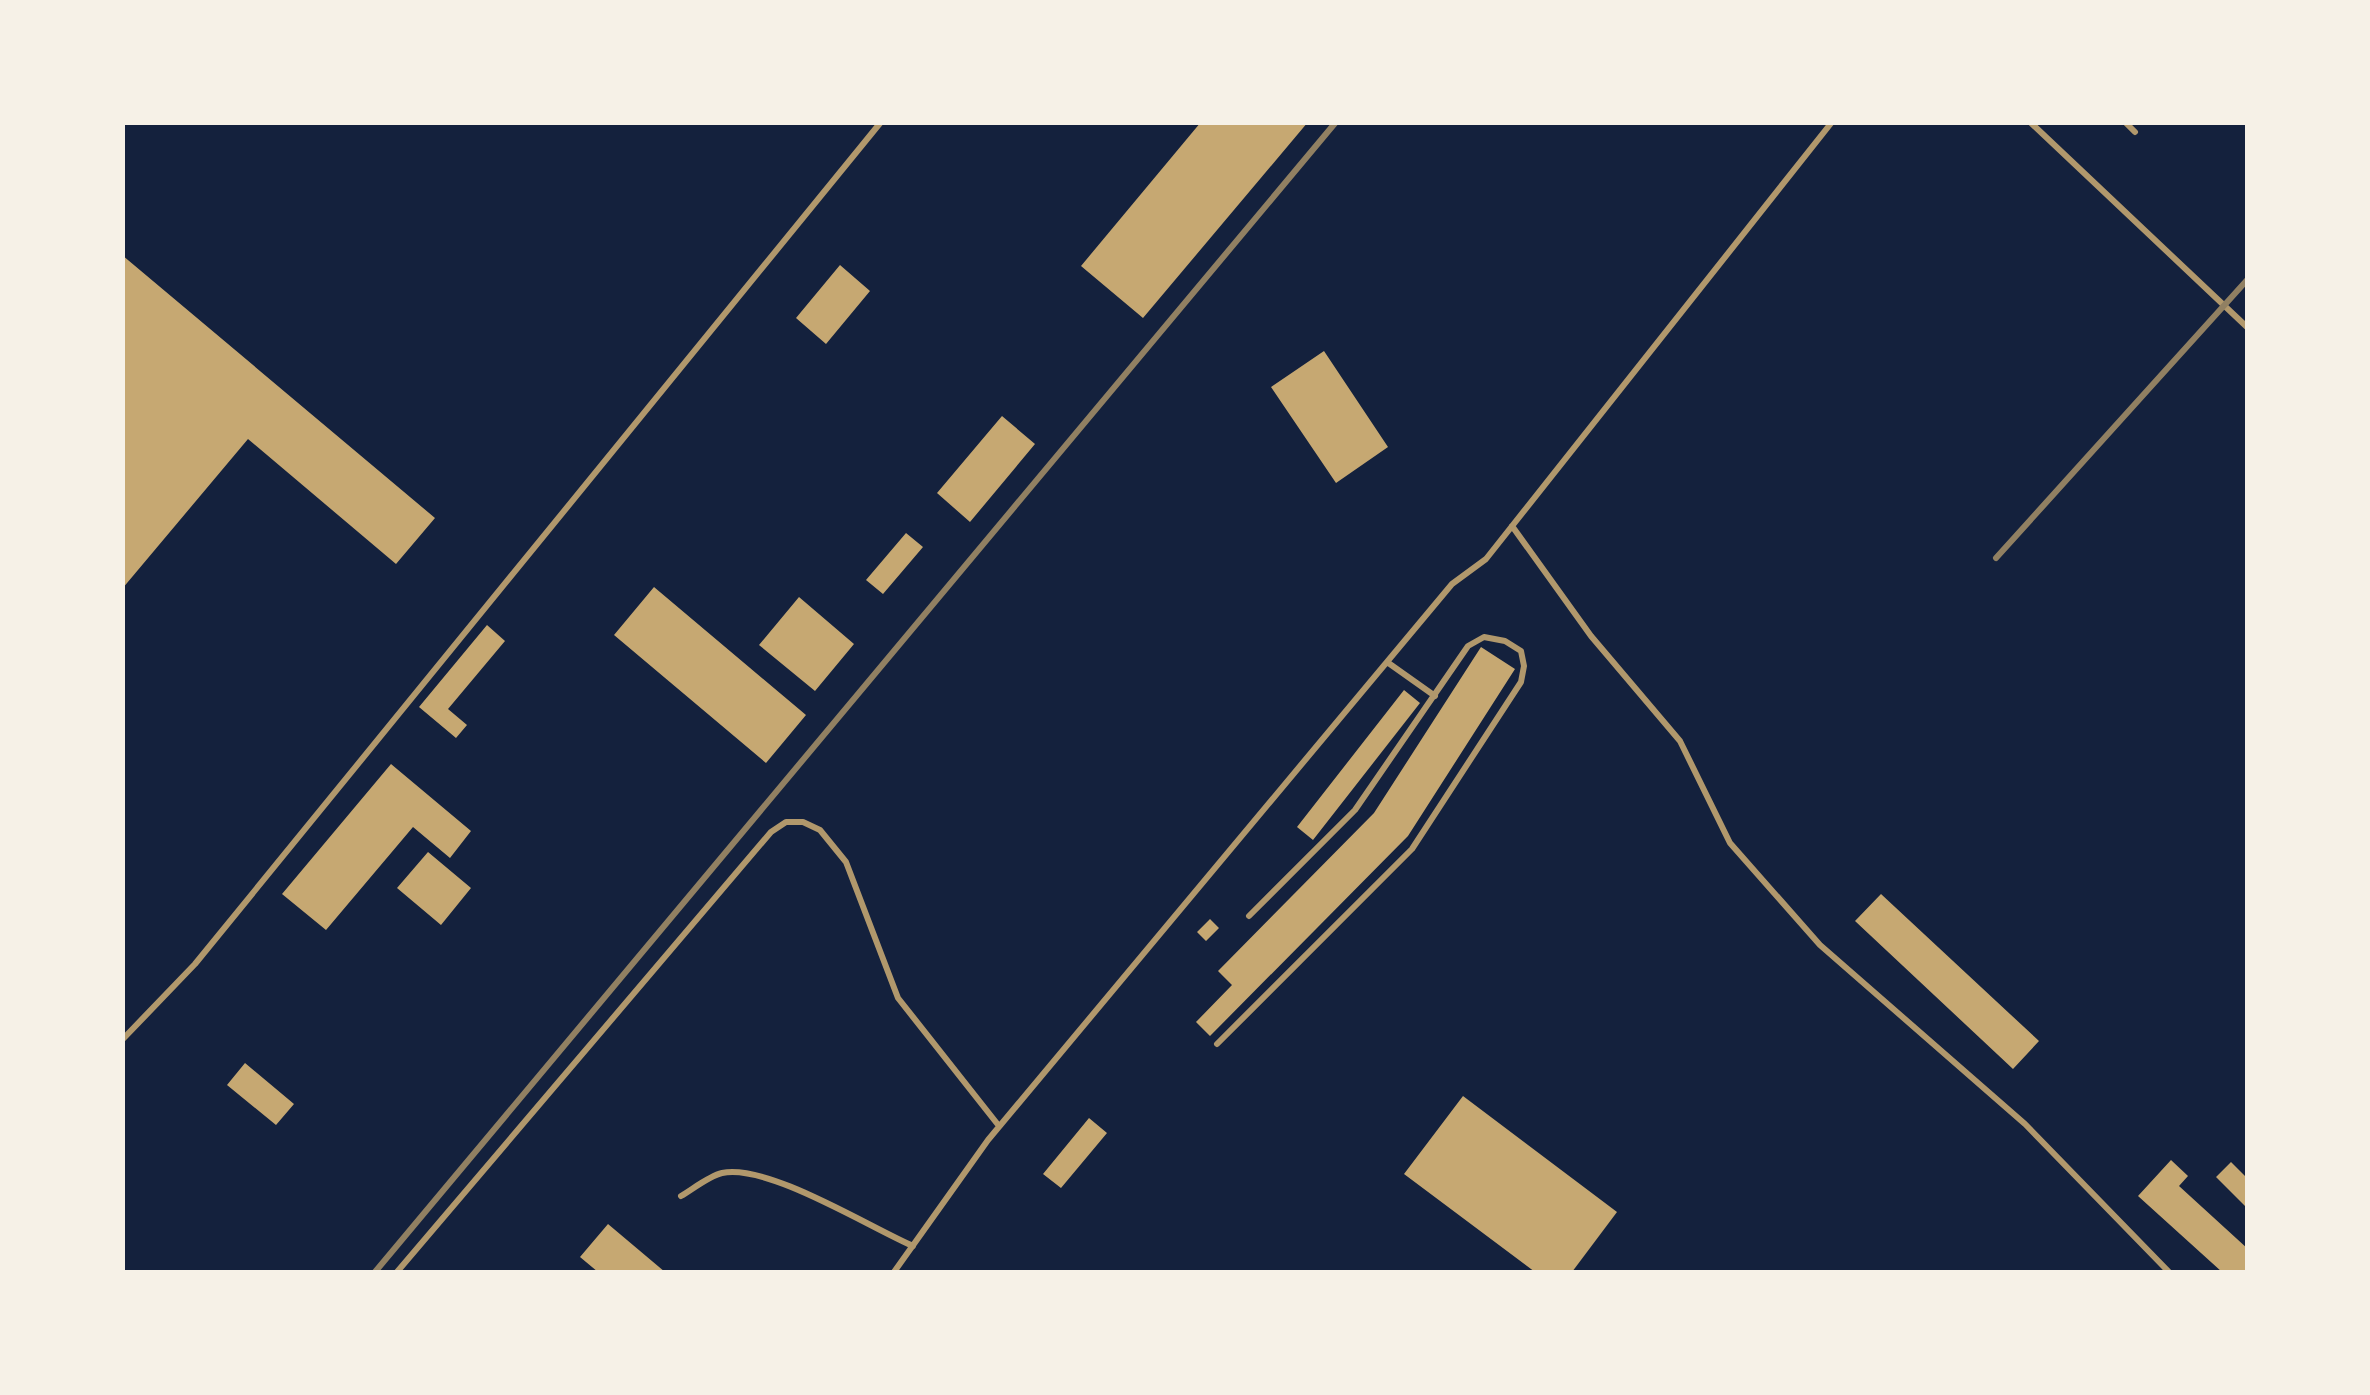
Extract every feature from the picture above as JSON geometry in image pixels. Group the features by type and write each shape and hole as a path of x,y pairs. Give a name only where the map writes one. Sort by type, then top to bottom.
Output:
{"lane":[{"path":"122,1040 195,964 882,122"},
{"path":"894,1272 999,1126 1452,584 1486,559 1832,122"},
{"path":"2030,122 2248,328"},
{"path":"2125,122 2134,132"},
{"path":"1512,526 1591,636 1680,741 1730,843 1820,945 2024,1124 2169,1272"},
{"path":"1217,1044 1412,849 1521,682 1521,651 1505,641 1484,637 1468,646 1355,810 1249,916"},
{"path":"1387,662 1434,696"},
{"path":"396,1272 771,832 786,822 803,822 820,830 846,862 898,998 999,1126"},
{"path":"681,1196 722,1173 745,1174 791,1186 913,1246"}],"building":[{"path":"1201,122 1308,122 1143,318 1081,266"},
{"path":"122,255 435,518 396,564 248,439 122,589"},
{"path":"840,265 870,291 826,344 796,318"},
{"path":"1324,351 1388,447 1336,483 1271,387"},
{"path":"1002,416 1035,444 970,522 937,493"},
{"path":"906,533 923,547 883,594 866,580"},
{"path":"654,587 806,715 766,763 614,635"},
{"path":"799,597 854,644 815,691 759,645"},
{"path":"487,625 505,641 448,709 467,725 456,738 419,707"},
{"path":"1481,647 1515,669 1408,836 1210,1036 1196,1022 1232,985 1218,971 1374,813"},
{"path":"1404,690 1420,703 1313,840 1297,827"},
{"path":"391,764 471,831 450,858 413,827 326,930 282,894"},
{"path":"428,852 471,888 441,925 397,888"},
{"path":"1881,894 2039,1041 2013,1069 1855,921"},
{"path":"1210,919 1219,928 1206,941 1197,932"},
{"path":"245,1063 294,1104 276,1125 227,1085"},
{"path":"1463,1096 1617,1212 1572,1272 1535,1272 1404,1174"},
{"path":"1089,1118 1107,1133 1061,1188 1043,1174"},
{"path":"2171,1160 2188,1176 2179,1186 2248,1249 2248,1272 2222,1272 2138,1196"},
{"path":"2231,1162 2248,1179 2248,1209 2216,1177"},
{"path":"608,1224 665,1272 598,1272 580,1257"}],"railway":[{"path":"375,1272 1336,122"},
{"path":"1996,558 2248,279"}]}
